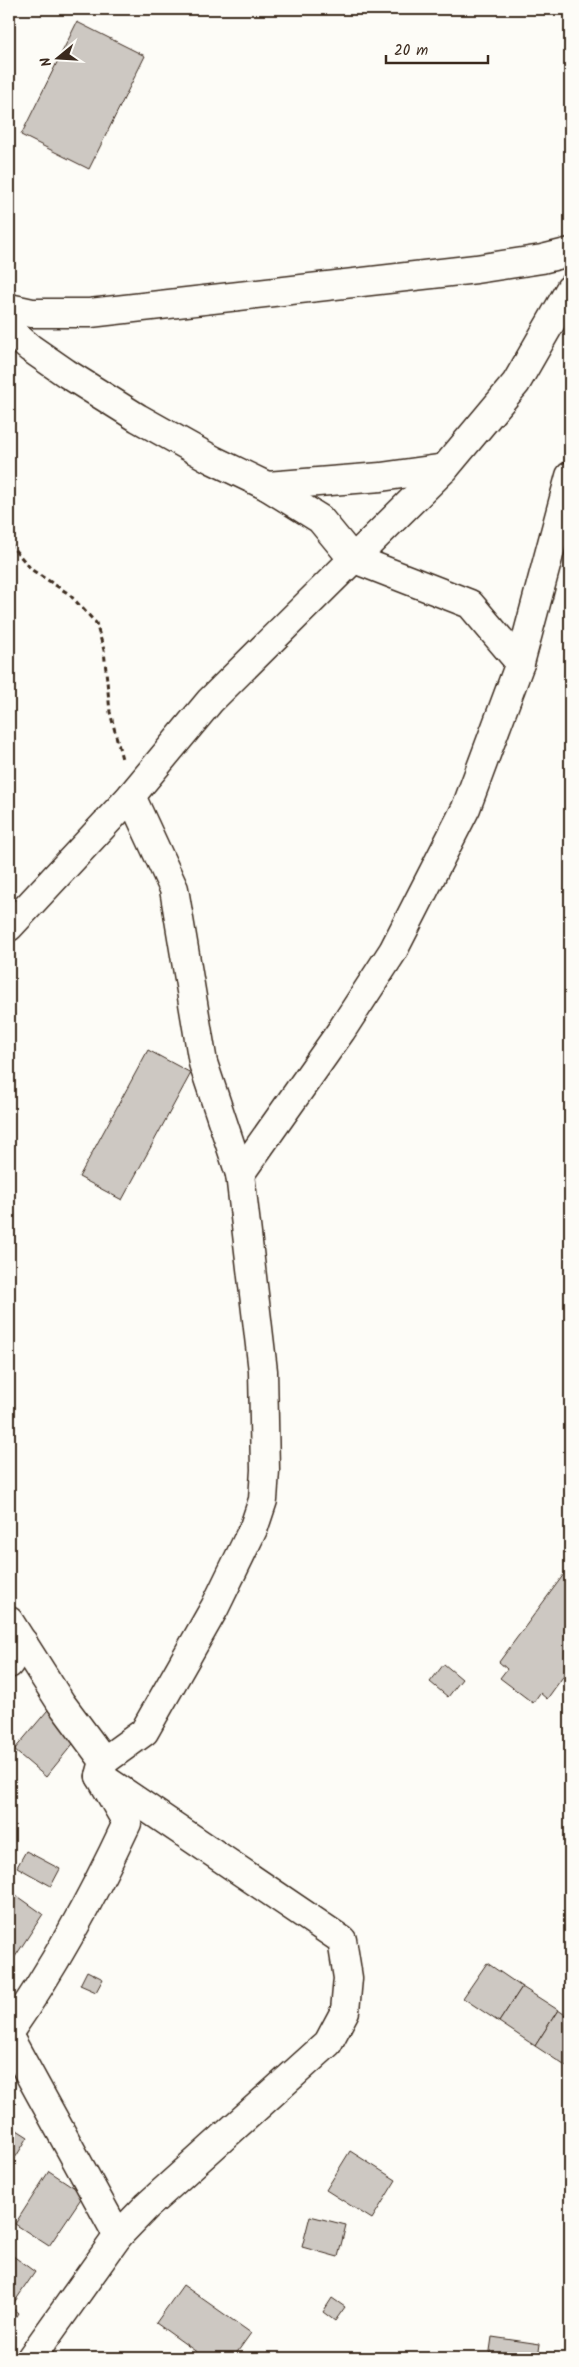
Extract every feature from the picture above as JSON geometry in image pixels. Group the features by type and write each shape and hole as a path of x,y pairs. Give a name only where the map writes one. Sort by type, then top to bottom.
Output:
{"street":[{"path":"9,308 32,312 90,313 476,269 542,259 570,252"},
{"path":"9,927 131,796 210,700 445,468 516,383 570,289"},
{"path":"9,330 30,348 66,373 138,418 214,460 267,486 320,519 352,558 470,604 520,663"},
{"path":"267,486 381,477 445,468"},
{"path":"240,1174 341,1031 393,951 466,808 520,663 570,476"},
{"path":"102,1768 144,1732 215,1607 254,1527 263,1500 266,1470 262,1371 240,1174 203,1063 174,889 131,796"},
{"path":"9,2032 37,1991 96,1889 127,1823 102,1768 61,1703 14,1642"},
{"path":"31,2358 118,2236 148,2206 328,2043 345,2011 348,1978 342,1940 102,1768"},
{"path":"9,2037 118,2236"}],"path":[{"path":"9,543 32,570 70,594 96,622 104,650 110,712 131,796"}],"building":[{"path":"77,22 145,56 89,169 21,135"},
{"path":"148,1050 191,1073 122,1200 79,1177"},
{"path":"570,1566 570,1667 547,1699 540,1693 533,1703 500,1678 507,1669 499,1662"},
{"path":"444,1664 462,1679 448,1697 430,1682"},
{"path":"58,1698 89,1724 46,1777 14,1750"},
{"path":"26,1851 60,1869 51,1886 17,1867"},
{"path":"9,1890 43,1914 9,1966"},
{"path":"487,1963 522,1987 499,2022 463,1998"},
{"path":"87,1971 103,1979 96,1992 80,1985"},
{"path":"522,1987 558,2010 535,2046 499,2022"},
{"path":"558,2010 570,2018 570,2069 535,2046"},
{"path":"9,2125 28,2137 9,2168"},
{"path":"350,2151 396,2180 372,2219 326,2190"},
{"path":"49,2171 84,2194 49,2246 15,2224"},
{"path":"310,2216 346,2225 338,2257 302,2247"},
{"path":"9,2253 35,2272 11,2307 18,2313 9,2327"},
{"path":"183,2285 251,2333 233,2358 205,2358 156,2323"},
{"path":"332,2298 345,2307 335,2321 323,2312"},
{"path":"492,2337 540,2344 538,2358 489,2358"}]}
